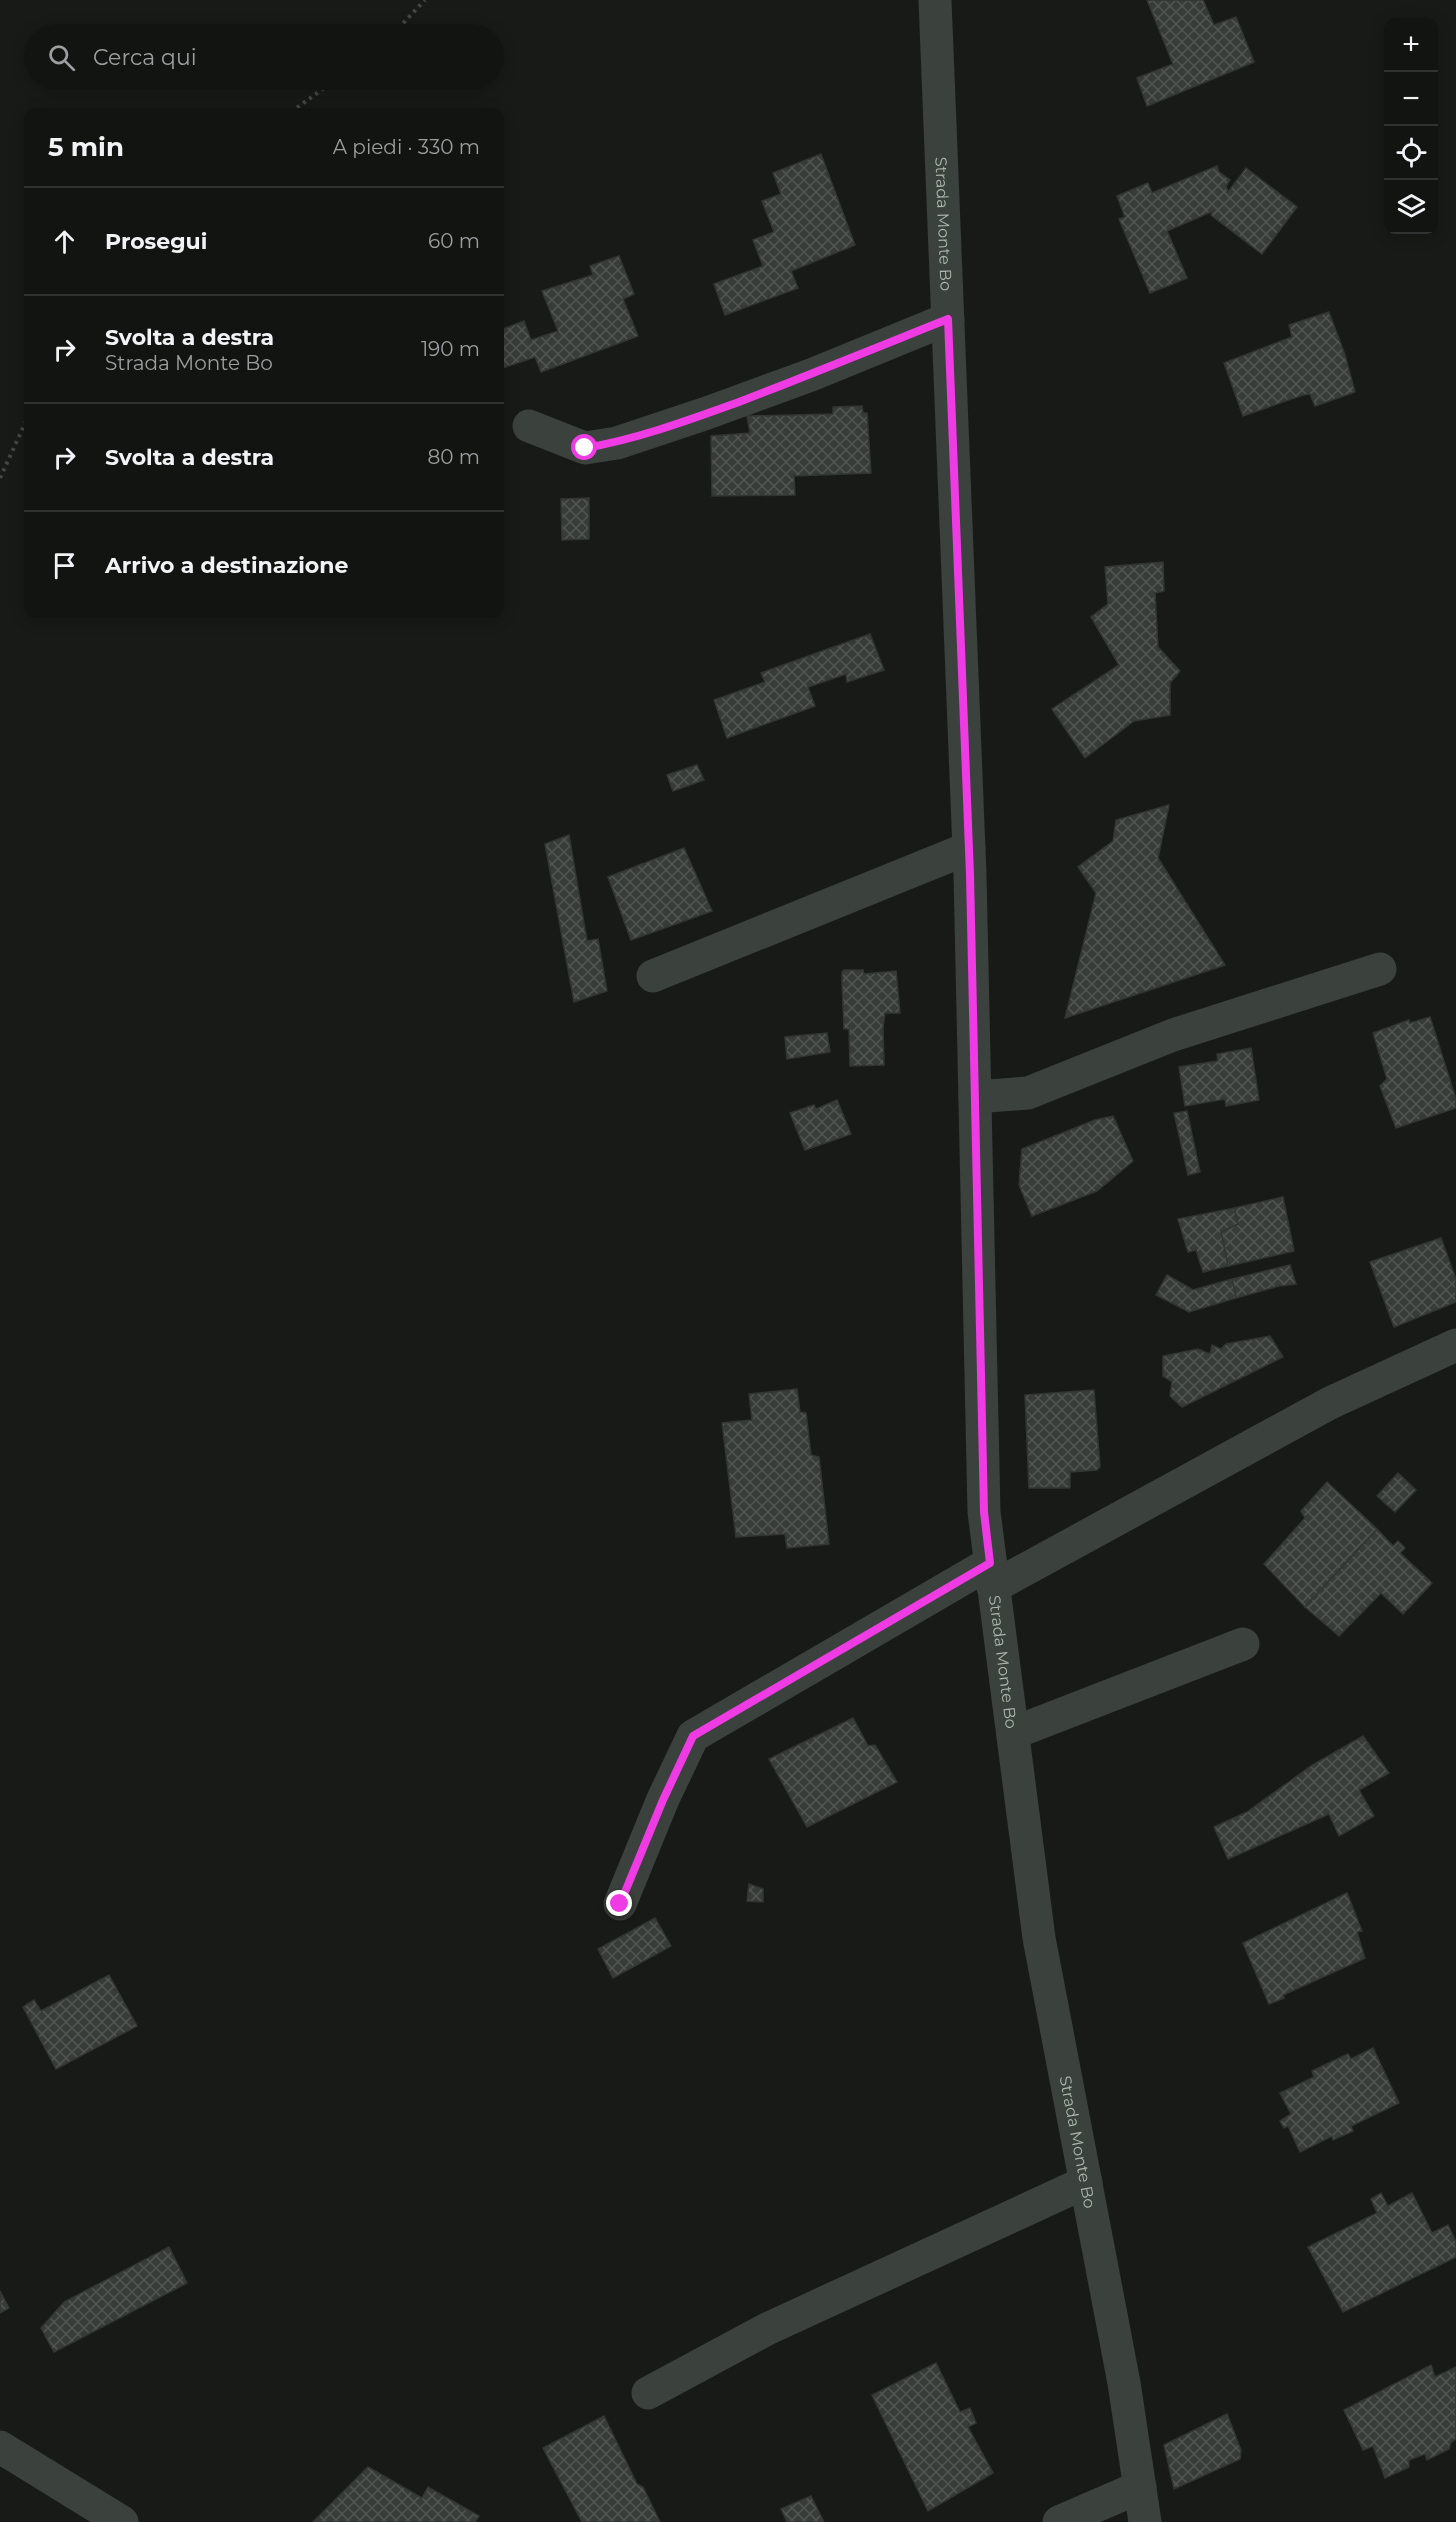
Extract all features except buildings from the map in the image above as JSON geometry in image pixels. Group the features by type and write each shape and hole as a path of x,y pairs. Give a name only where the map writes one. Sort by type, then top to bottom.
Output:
{"street":[{"name":"Strada Monte Bo","path":"935,0 969,848 984,1512 1039,1938 1124,2383 1145,2522"},
{"path":"529,426 585,448 618,443 801,379 948,319"},
{"path":"653,976 969,848"},
{"path":"975,1097 1028,1093 1173,1035 1380,969"},
{"path":"620,1904 663,1800 693,1736 992,1575 1330,1403 1456,1345"},
{"path":"1012,1733 1244,1644"},
{"path":"648,2393 767,2329 1086,2182"},
{"path":"0,2447 122,2522"},
{"path":"1059,2522 1140,2487"}],"path":[{"path":"402,24 425,0"},
{"path":"296,108 321,90"},
{"path":"0,478 24,426"}],"route":[{"path":"585,448 618,443 707,413 811,375 948,319 970,875 984,1512 990,1563 693,1736 663,1800 620,1904"}]}
